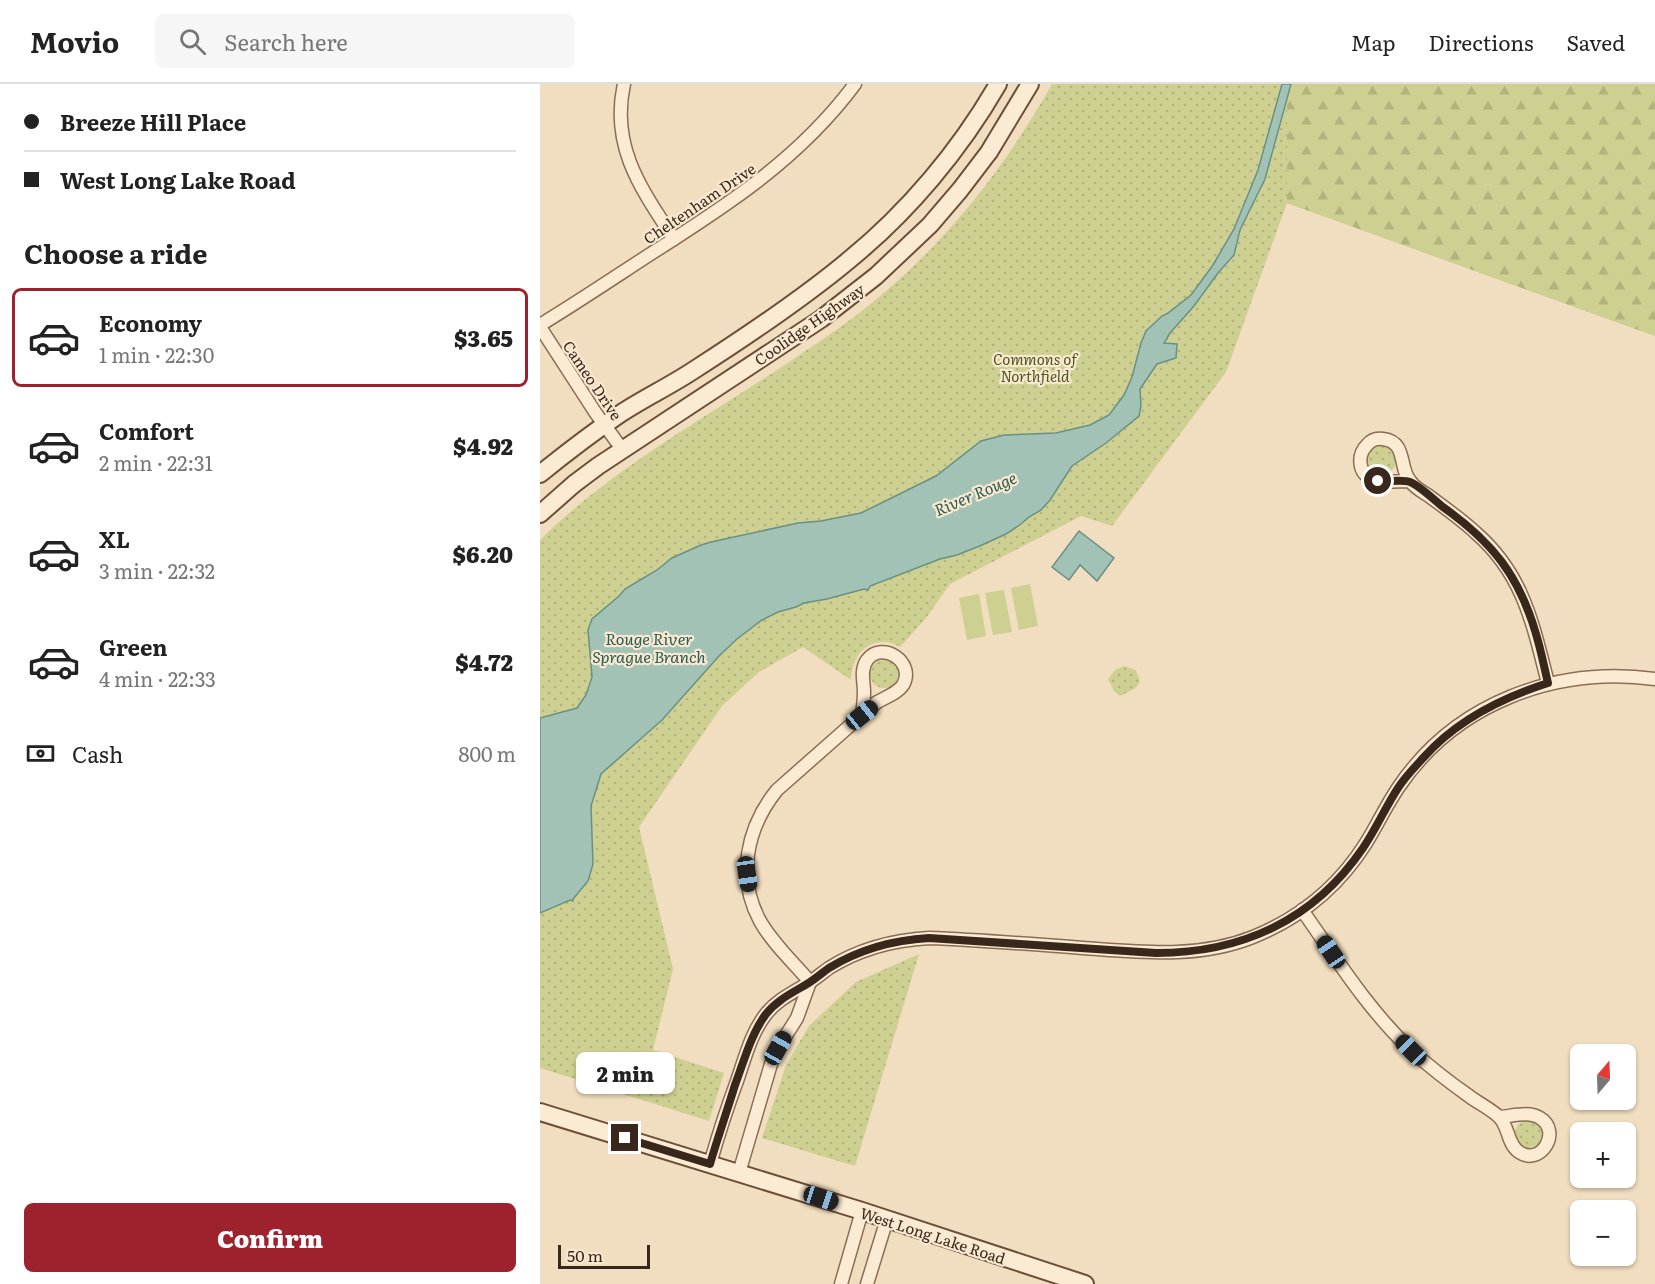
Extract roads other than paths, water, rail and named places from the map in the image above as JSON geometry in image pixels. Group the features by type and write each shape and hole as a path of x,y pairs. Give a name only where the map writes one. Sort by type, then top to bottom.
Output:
{"main road":[{"name":"Coolidge Highway","path":"540,474 604,425 693,371 794,302 850,260 903,211 926,185 985,107 998,84"},
{"name":"Coolidge Highway","path":"540,514 574,484 622,449 821,319 876,276 930,225 960,190 989,152 1030,84"},
{"name":"West Long Lake Road","path":"540,1112 862,1211 1085,1284"}],"street":[{"path":"624,84 621,122 626,152 639,184 674,239"},
{"name":"Cheltenham Drive","path":"540,326 743,193 784,161 826,120 855,84"},
{"name":"Cameo Drive","path":"540,326 622,449"},
{"path":"1409,481 1478,534 1506,568 1525,601 1548,683"},
{"path":"810,982 782,951 753,906 747,874 748,851 755,826 777,790 862,715 903,684 905,668 898,657 891,653 876,654 864,665 862,715"},
{"path":"710,1164 746,1053 766,1013 777,1002 830,967 853,955 874,947 910,939 959,939 1156,953 1190,952 1240,941 1278,925 1302,910 1341,877 1364,846 1398,787 1432,748 1463,722 1514,695 1548,683 1577,678 1612,676 1655,679"},
{"path":"1302,910 1360,993 1395,1034 1445,1079 1500,1117"},
{"path":"739,1173 771,1064 782,1040 797,1018 810,982"},
{"path":"841,1284 862,1211"},
{"path":"867,1284 887,1219"}],"water":[{"name":"Rouge River Sprague Branch","path":"1282,84 1291,84 1265,179 1240,230 1234,255 1164,343 1177,344 1176,358 1157,364 1140,389 1139,416 1106,443 1072,466 1041,510 1006,534 957,555 940,559 870,586 868,590 804,603 778,612 762,620 737,639 662,720 601,774 591,806 593,864 588,881 573,901 570,900 540,913 540,718 577,708 586,695 592,677 588,630 592,619 625,589 672,558 701,545 798,523 861,513 936,476 981,441 1004,435 1056,433 1090,425 1109,415 1124,395 1132,377 1146,331 1191,295 1213,265 1234,229 1258,170"},
{"path":"1079,531 1114,558 1097,581 1080,565 1069,580 1052,567"}],"park label":[{"name":"Commons of Northfield","path":"1035,366"}],"water label":[{"name":"River Rouge","path":"975,493"}]}
